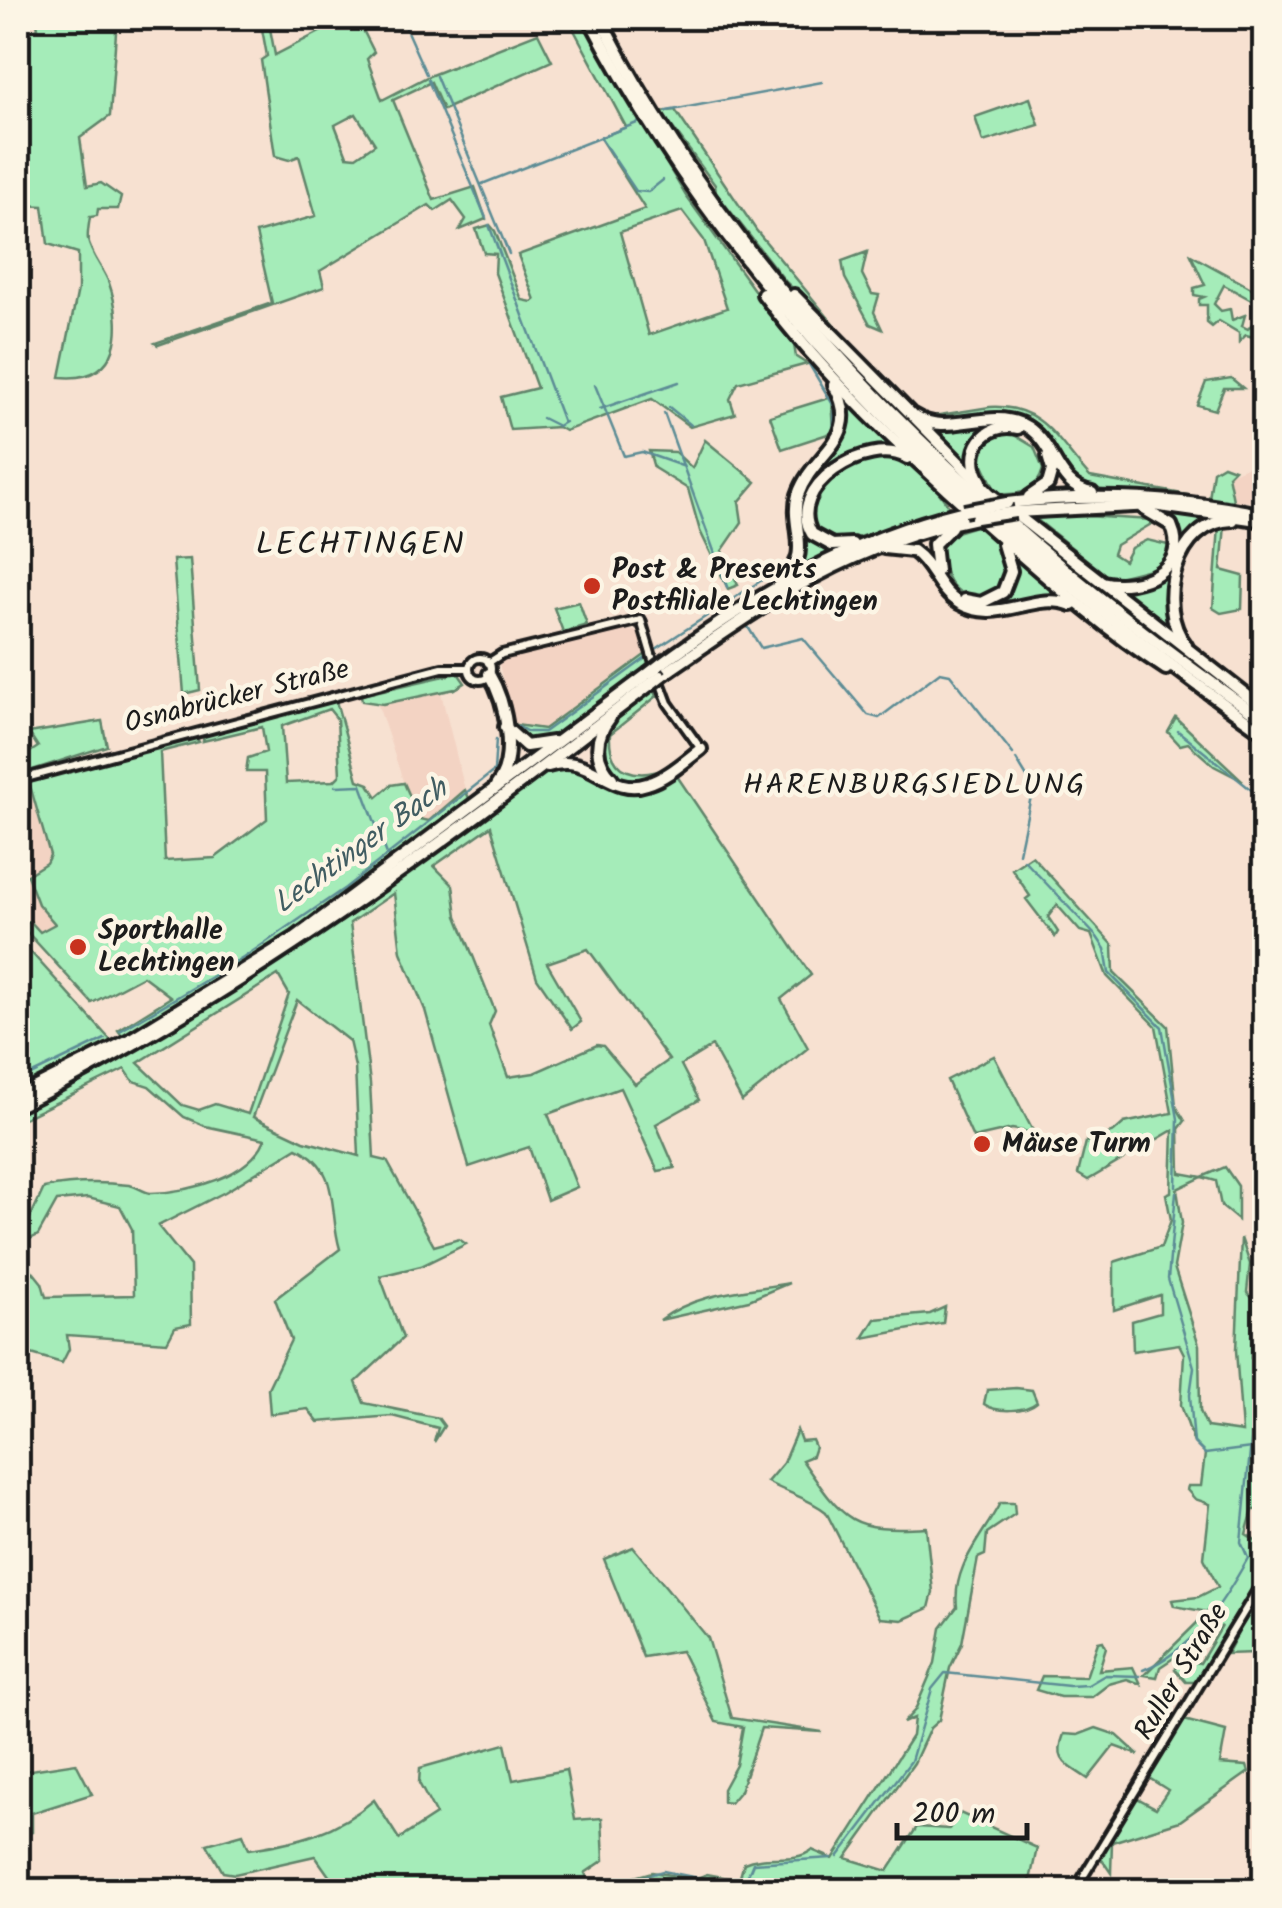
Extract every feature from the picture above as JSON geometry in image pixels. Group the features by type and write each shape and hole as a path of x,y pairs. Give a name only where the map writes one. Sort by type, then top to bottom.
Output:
{"highway":[{"path":"589,18 658,138 749,266 826,357 936,468 1060,578 1264,732"},
{"path":"600,18 677,150 766,272 855,374 985,500 1114,609 1264,720"},
{"path":"749,266 760,289 826,371 922,468 1085,611 1136,650 1179,677 1188,678"},
{"path":"766,272 777,277 904,411 990,494 1203,665 1264,709"},
{"path":"616,782 599,758 600,732 663,668 797,562 797,498 836,441 843,420 840,398 826,371"},
{"path":"904,411 932,424 994,418 1020,424 1042,438 1070,484 1161,516 1174,531 1176,551 1168,566 1152,577 1114,584 1090,576"},
{"path":"990,494 976,472 975,448 989,432 1017,428 1040,443 1052,470 1043,490 1015,505"},
{"path":"922,468 892,452 874,452 826,478 810,493 805,510 812,534 832,546 894,546 913,551 947,594 974,610 1006,611 1050,600 1085,611"},
{"path":"742,606 866,546 1015,505 1110,500 1264,518"},
{"path":"1203,665 1177,632 1170,595 1192,540 1219,511"},
{"path":"971,516 944,531 932,551 939,576 963,600 990,600 1007,586 1011,563 994,531"},
{"path":"663,668 777,595 866,546"},
{"path":"470,810 504,774 508,757 504,725 487,672"},
{"path":"132,1043 295,938 650,680"},
{"path":"18,1106 309,938 526,778 650,680"},
{"path":"504,725 526,746 542,747 568,736"},
{"path":"526,778 567,761 616,782 648,784 702,749"},
{"path":"18,1096 115,1052"}],"street":[{"path":"469,668 474,678 487,672 502,654 640,620 663,691 702,749"},
{"name":"Osnabrücker Straße","path":"18,780 442,668 469,668 477,659 487,672"},
{"name":"Ruller Straße","path":"1074,1890 1264,1579"}],"shaded area":[{"path":"1264,459 1264,503 1234,500 1228,475"},
{"path":"625,630 638,632 646,654 544,729 527,729 513,722 499,664 504,659"},
{"path":"441,693 465,790 429,821 420,819 412,808 378,705"},
{"path":"33,790 50,855 46,863 27,875 38,904 56,925 40,932 30,921 18,921 18,876 25,871 18,871 18,795"}],"green space":[{"path":"36,18 117,18 110,116 80,138 87,186 101,183 121,197 118,209 98,209 97,216 90,217 88,235 114,300 116,334 107,361 96,371 81,376 60,377 78,289 78,253 48,244 43,206 18,205 18,37 38,28"},
{"path":"260,18 268,18 275,55 347,18 357,18 374,52 367,59 382,100 429,76 538,33 552,61 443,110 431,82 393,100 434,200 475,187 486,219 460,230 466,219 452,200 435,211 429,205 320,271 324,287 158,345 155,343 272,303 256,233 316,216 299,156 289,160 275,156 261,60 267,56","holes":["356,114 375,144 356,157 347,156 335,125"]},
{"path":"573,18 580,18 686,196 794,345 796,357 807,364 738,383 730,399 735,414 690,427 652,399 565,431 558,427 510,430 501,397 537,388 495,273 496,254 484,253 476,229 490,225 495,231 522,300 532,302 535,300 518,255 645,209 600,138 626,127 574,30","holes":["682,211 704,240 727,308 649,335 620,232"]},
{"path":"1030,98 1039,125 983,142 975,117"},
{"path":"675,110 756,230 846,339 786,282 716,193 715,185 661,112"},
{"path":"867,252 862,274 872,294 879,295 874,312 882,329 870,324 845,278 842,261"},
{"path":"1191,255 1264,295 1264,307 1224,285 1214,304 1221,311 1230,309 1232,320 1245,315 1242,326 1248,329 1252,324 1261,333 1264,329 1264,340 1246,335 1239,342 1239,333 1219,321 1212,327 1207,323 1207,305 1199,305 1199,299 1204,297 1194,295 1194,288 1205,285"},
{"path":"1231,378 1243,388 1224,388 1215,410 1197,405 1206,382"},
{"path":"840,391 900,451 869,451 807,494 805,526 837,548 797,568 801,496 843,436"},
{"path":"832,397 834,432 782,449 770,416"},
{"path":"990,407 1024,412 1037,419 1090,477 1209,499 1213,471 1223,465 1234,469 1228,475 1234,505 1083,488 1021,422 942,422 927,417"},
{"path":"1004,421 983,434 973,472 921,423"},
{"path":"1009,432 1034,447 1043,469 1032,488 997,494 979,456 982,444"},
{"path":"705,440 756,482 739,502 742,522 722,551 738,585 728,589 700,531 688,489 654,468 649,451 675,452 692,468"},
{"path":"871,455 918,470 950,508 837,544 812,529 809,503 820,486"},
{"path":"1157,510 1211,519 1188,541 1182,554 1176,585 1175,633 1107,586 1123,585 1174,563 1172,524"},
{"path":"1068,515 1152,520 1153,523 1116,545 1113,554 1124,561 1131,548 1147,540 1168,545 1169,553 1162,566 1111,579 1036,519"},
{"path":"979,525 1001,547 1006,562 1000,591 980,600 955,588 943,566 940,547 950,534"},
{"path":"1225,525 1221,570 1243,576 1242,609 1221,613 1213,608 1219,526"},
{"path":"1013,556 1069,601 982,606 998,599 1009,588 1014,574"},
{"path":"190,559 200,690 184,694 173,560"},
{"path":"579,602 587,625 563,632 554,608"},
{"path":"646,654 649,666 551,740 531,745 509,724 544,729"},
{"path":"458,673 465,683 455,689 383,704 362,701 361,695"},
{"path":"654,689 657,696 610,734 611,748 614,758 627,771 647,773 670,767 646,778 624,780 608,769 601,741 614,718"},
{"path":"336,701 358,780 369,784 377,797 391,785 404,783 420,819 429,821 465,790 471,802 311,921 124,1038 118,1030 171,997 143,976 92,1003 18,922 30,921 40,932 55,924 38,904 27,875 46,863 50,855 29,782 196,737 199,742 160,752 165,861 215,858 267,819 265,772 246,772 248,758 266,752 262,727 203,741 204,736","holes":["329,709 337,719 340,775 334,781 286,783 282,726"]},
{"path":"1176,718 1243,781 1214,766 1188,743 1180,745 1168,732"},
{"path":"102,721 107,746 20,774 18,760 38,747 29,733"},
{"path":"567,764 625,789 675,773 811,975 781,999 808,1048 742,1101 712,1046 681,1065 699,1100 656,1124 675,1168 658,1171 620,1088 548,1114 577,1187 547,1200 529,1147 469,1167 425,1010 401,952 394,893 350,923 370,1083 374,1158 387,1161 434,1246 459,1239 466,1244 421,1266 380,1276 403,1338 356,1382 364,1403 438,1418 444,1426 434,1442 438,1428 392,1416 318,1422 308,1409 270,1414 268,1388 291,1340 275,1299 340,1249 327,1179 321,1167 297,1148 225,1192 158,1226 190,1266 191,1324 175,1327 167,1342 67,1335 69,1349 62,1363 18,1350 18,1293 25,1286 18,1275 18,1253 42,1283 46,1297 134,1295 132,1229 120,1206 88,1198 57,1201 38,1235 18,1245 18,1227 30,1218 44,1188 97,1183 129,1185 151,1193 183,1189 232,1173 257,1152 265,1139 205,1126 184,1117 149,1086 133,1081 125,1069 18,1121 18,1113 157,1039 224,998 355,911 545,771","holes":["491,826 537,978 572,1029 581,1022 547,963 588,949 669,1060 635,1084 603,1046 597,1045 534,1073 508,1077 489,1025 495,1011 457,916 453,885 434,866","278,975 289,994 248,1114 215,1104 199,1110 182,1105 138,1063","297,1000 349,1041 355,1067 359,1156 304,1141 253,1117"]},
{"path":"1032,856 1113,945 1114,973 1168,1026 1176,1106 1185,1121 1179,1129 1180,1173 1202,1177 1177,1189 1182,1223 1174,1267 1199,1345 1200,1411 1207,1427 1242,1432 1236,1350 1241,1238 1250,1264 1247,1292 1253,1299 1251,1358 1264,1357 1259,1468 1264,1468 1264,1509 1253,1510 1246,1534 1264,1546 1264,1572 1197,1682 1186,1682 1175,1669 1186,1660 1200,1663 1222,1626 1160,1667 1157,1677 1144,1675 1208,1612 1174,1606 1172,1600 1198,1597 1218,1587 1204,1558 1210,1504 1195,1499 1187,1490 1188,1486 1201,1486 1205,1454 1194,1443 1181,1405 1184,1354 1179,1344 1133,1351 1132,1321 1160,1313 1160,1295 1114,1310 1114,1262 1161,1247 1171,1220 1166,1194 1171,1192 1173,1130 1088,1180 1078,1174 1086,1142 1114,1132 1124,1123 1172,1113 1156,1026 1107,976 1091,934 1080,931 1057,905 1048,917 1058,932 1055,937 1026,899 1030,896 1012,869"},
{"path":"18,938 115,1045 18,1093"},
{"path":"994,1056 1034,1133 1012,1129 973,1138 947,1080"},
{"path":"1225,1167 1238,1186 1238,1220 1221,1206 1216,1181 1202,1177"},
{"path":"789,1283 749,1300 660,1320 706,1298"},
{"path":"945,1307 943,1323 863,1338 875,1319 930,1314"},
{"path":"987,1390 1032,1390 1037,1402 1011,1410 984,1404"},
{"path":"797,1430 801,1441 812,1440 815,1447 812,1456 802,1460 828,1497 851,1518 880,1527 926,1527 933,1592 929,1608 902,1620 880,1618 826,1512 767,1482 783,1463"},
{"path":"1000,1503 1014,1503 1015,1514 987,1533 985,1555 978,1558 962,1643 950,1668 939,1720 930,1728 914,1763 846,1858 888,1871 917,1827 949,1829 960,1813 1037,1848 1028,1890 339,1890 315,1856 235,1874 223,1872 207,1844 243,1834 249,1849 300,1839 345,1821 374,1800 399,1839 436,1815 419,1783 420,1768 505,1744 513,1780 566,1770 575,1820 602,1818 604,1860 585,1873 592,1889 652,1872 695,1879 707,1874 739,1880 744,1863 797,1857 812,1850 833,1859 912,1736 914,1718 903,1723 915,1710 935,1663 941,1628 957,1607 964,1565"},
{"path":"633,1547 708,1638 732,1718 822,1732 761,1728 740,1791 730,1803 723,1802 723,1789 736,1765 743,1727 716,1722 681,1651 643,1657 604,1559"},
{"path":"1264,1584 1264,1623 1255,1653 1227,1654"},
{"path":"1103,1641 1106,1647 1099,1670 1133,1667 1141,1684 1127,1679 1109,1684 1092,1697 1060,1697 1036,1690 1042,1676 1086,1677 1098,1642"},
{"path":"1184,1720 1226,1731 1220,1764 1247,1766 1249,1772 1180,1821 1112,1842 1111,1873 1100,1857 1137,1798 1156,1808 1168,1790 1149,1778"},
{"path":"1096,1728 1117,1735 1139,1755 1114,1746 1088,1779 1061,1757 1061,1743 1064,1734 1078,1735"},
{"path":"18,1742 24,1771 76,1763 92,1794 32,1813 32,1832 18,1836"}],"waterway":[{"path":"401,18 426,74"},
{"path":"436,76 509,254"},
{"path":"428,80 486,218"},
{"path":"667,111 822,82"},
{"path":"482,184 642,121"},
{"path":"601,139 636,191 648,192 663,180"},
{"path":"489,225 563,422"},
{"path":"809,364 835,408 833,435"},
{"path":"600,409 679,382"},
{"path":"595,385 624,456 642,452 682,466"},
{"path":"669,407 691,425"},
{"path":"664,413 727,587"},
{"path":"542,418 558,426 565,422"},
{"path":"656,649 788,563 793,544 791,505 799,481"},
{"name":"Lechtinger Bach","path":"748,627 761,648 803,638 868,715 879,718 940,672 950,674 1013,754"},
{"name":"Lechtinger Bach","path":"517,726 528,732 544,732 646,658"},
{"path":"1178,731 1264,800"},
{"name":"Lechtinger Bach","path":"120,1031 243,958 345,888 494,771 496,739"},
{"name":"Lechtinger Bach","path":"1016,759 1033,787 1019,853"},
{"path":"336,786 361,785 388,857"},
{"name":"Lechtinger Bach","path":"1024,860 1097,937 1105,949 1109,973 1162,1027 1178,1119 1176,1186"},
{"path":"18,1081 105,1039"},
{"name":"Lechtinger Bach","path":"1176,1192 1168,1279 1194,1367 1190,1395 1194,1443 1205,1454 1251,1448"},
{"name":"Lechtinger Bach","path":"1143,1670 1192,1637 1217,1608 1248,1558 1241,1542 1253,1422 1264,1394"},
{"name":"Lechtinger Bach","path":"838,1857 911,1761 932,1689 945,1673 1069,1686 1088,1685 1105,1675 1140,1676"},
{"name":"Lechtinger Bach","path":"596,1890 663,1871 743,1887 753,1863 832,1858"}],"place":[{"name":"Post & Presents Postfiliale Lechtingen","path":"592,586"},
{"name":"Sporthalle Lechtingen","path":"78,947"},
{"name":"Mäuse Turm","path":"982,1144"}],"district":[{"name":"LECHTINGEN","path":"361,545"},
{"name":"HARENBURGSIEDLUNG","path":"915,786"}]}
